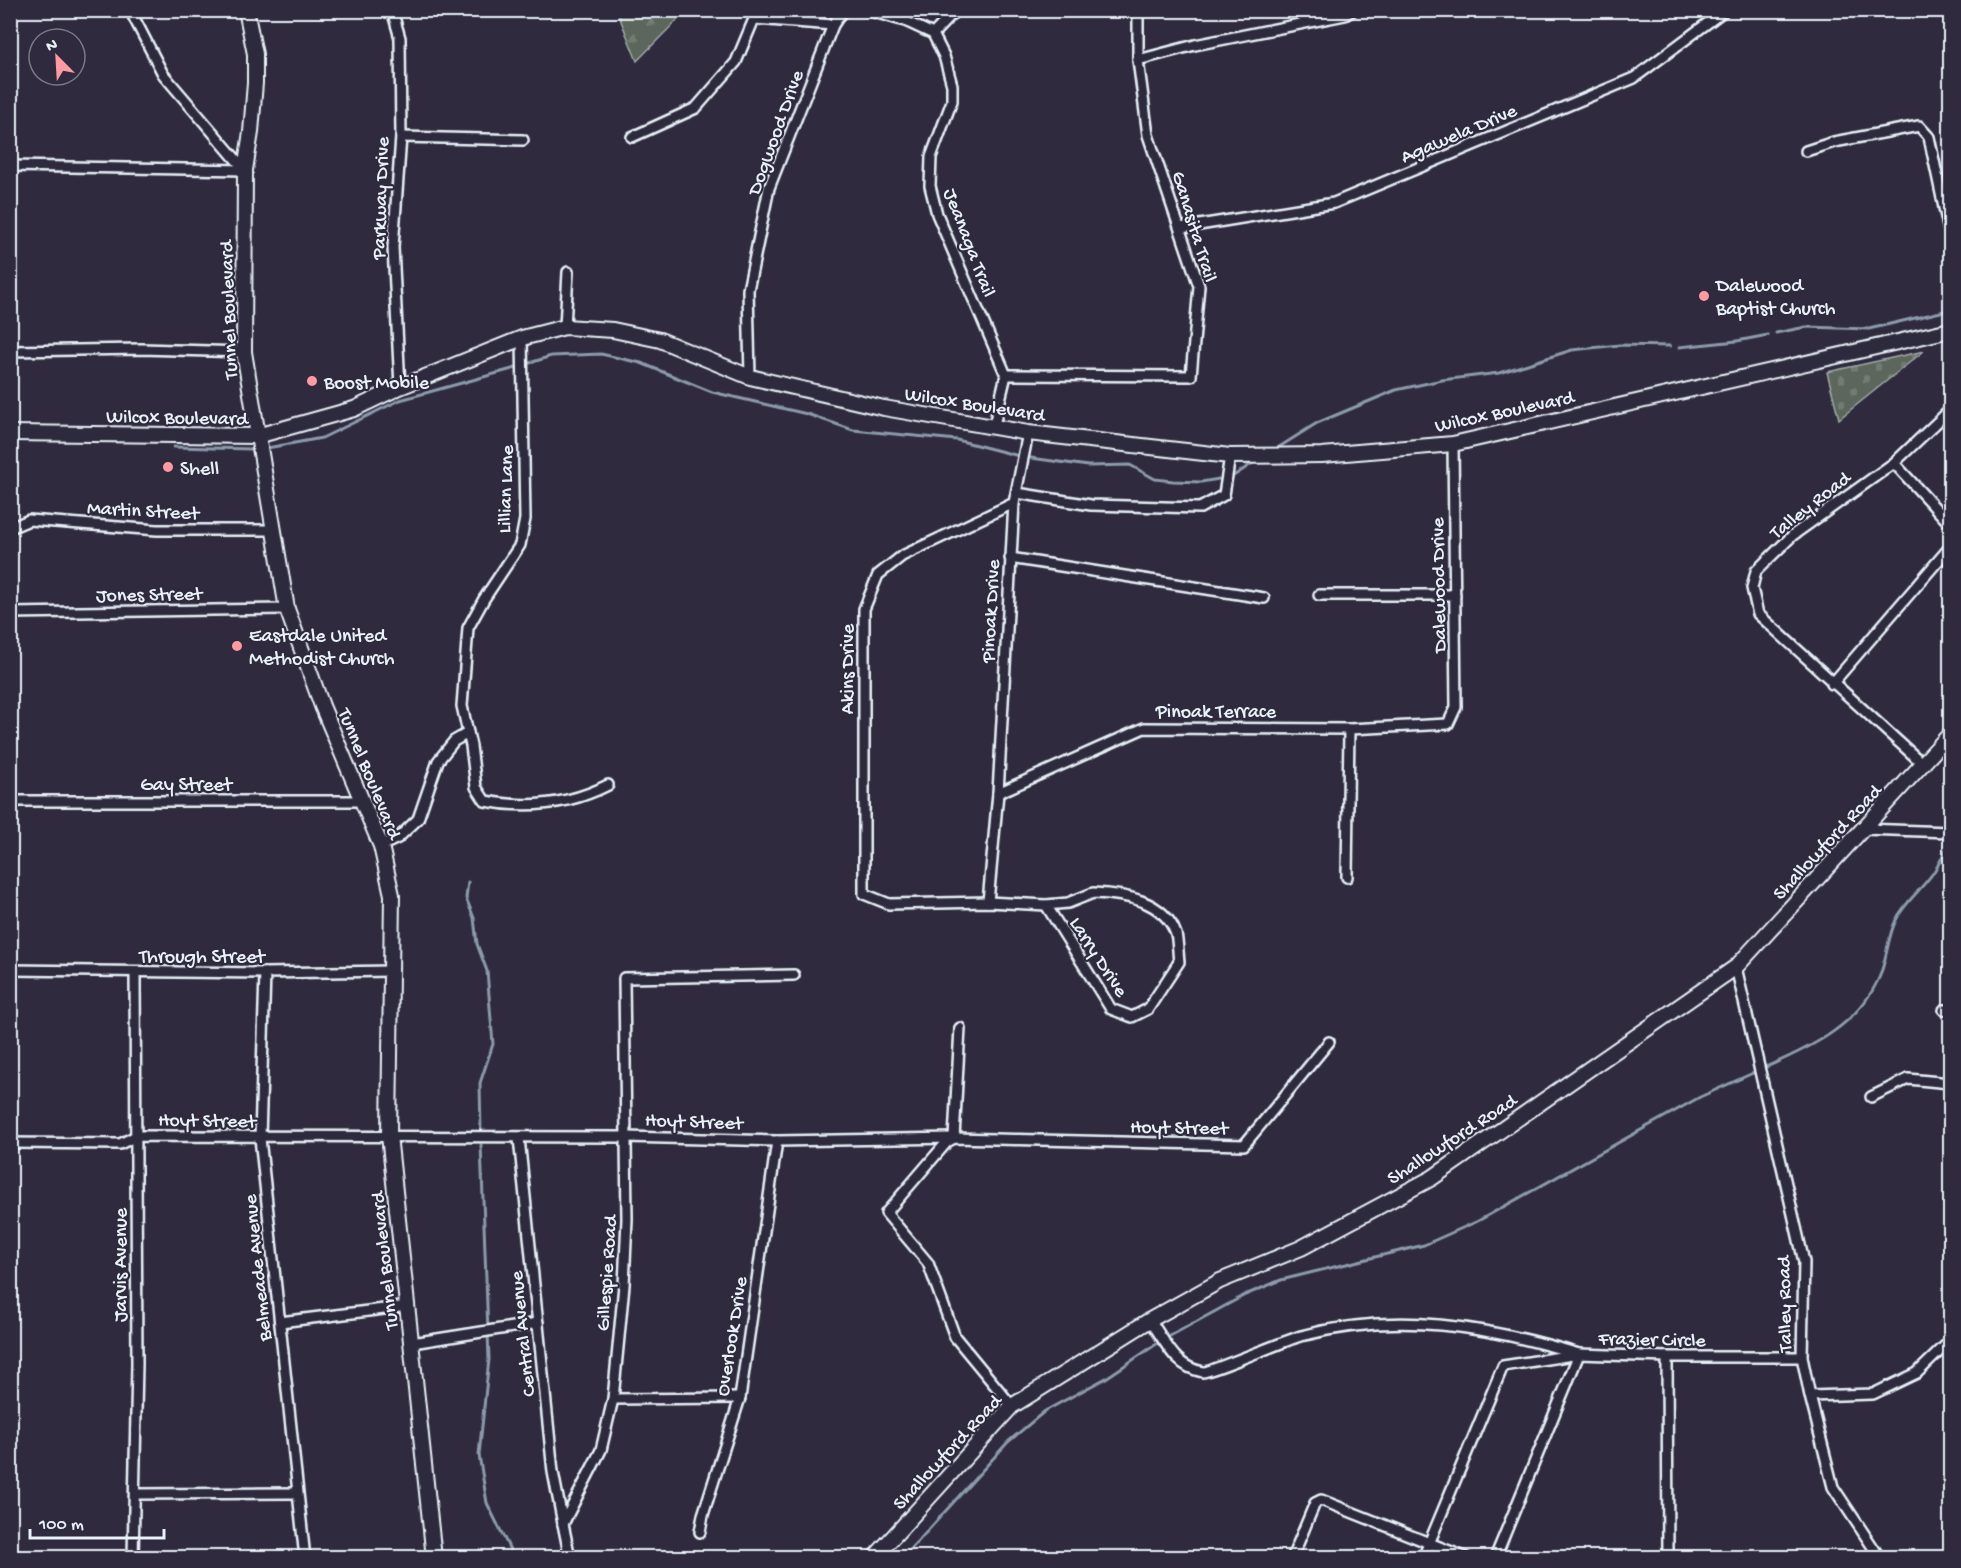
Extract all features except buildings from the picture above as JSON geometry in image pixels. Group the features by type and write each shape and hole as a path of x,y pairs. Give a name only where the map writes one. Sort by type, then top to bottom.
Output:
{"main road":[{"name":"Tunnel Boulevard","path":"246,10 255,54 255,83 245,170 244,352 287,609 361,801 381,846 392,895 389,1135 434,1557"},
{"name":"Wilcox Boulevard","path":"10,433 257,436 354,409 400,387 522,338 566,327 613,330 660,340 750,377 884,408 994,425 1028,433 1230,456 1322,455 1453,444 1950,330"},
{"name":"Shallowford Road","path":"874,1557 1012,1406 1150,1320 1220,1281 1301,1248 1432,1178 1736,967 1950,734"}],"street":[{"path":"130,10 163,75 245,170"},
{"name":"Parkway Drive","path":"392,10 400,38 400,137 393,247 400,387"},
{"name":"Dogwood Drive","path":"750,377 748,290 769,188 833,25 843,10"},
{"path":"867,10 905,21 933,34 956,10"},
{"name":"Ganasita Trail","path":"1006,375 1191,376 1198,286 1181,228 1148,135 1138,60 1138,10"},
{"path":"1138,60 1195,45 1345,15 1353,10"},
{"name":"Agawela Drive","path":"1181,228 1334,203 1634,78 1725,10"},
{"path":"632,137 696,108 736,62 754,19 833,25"},
{"name":"Jeanaga Trail","path":"933,34 944,56 952,85 952,101 931,157 930,186 937,214 1006,375"},
{"path":"1806,151 1834,142 1919,126 1929,137 1950,236"},
{"path":"400,137 523,140"},
{"path":"10,166 245,170"},
{"path":"566,327 568,272"},
{"name":"Lillian Lane","path":"522,338 525,519 520,545 484,599 468,628 462,706 471,746 476,787 485,801 515,807 552,804 587,796 608,785"},
{"path":"10,351 142,349 244,352"},
{"path":"994,425 1006,375"},
{"name":"Talley Road","path":"1923,764 1832,684 1758,614 1752,588 1756,571 1793,535 1894,463 1950,410"},
{"name":"Pinoak Drive","path":"988,902 998,793 1014,503 1028,433"},
{"name":"Dalewood Drive","path":"1448,724 1456,707 1453,444"},
{"path":"1017,493 1091,505 1200,508 1224,495 1230,456"},
{"path":"1894,463 1950,524"},
{"name":"Akins Drive","path":"889,904 864,894 864,609 878,575 902,556 1014,503"},
{"name":"Martin Street","path":"10,528 29,520 157,530 275,531"},
{"path":"1832,684 1950,547"},
{"path":"1010,558 1264,598"},
{"path":"1319,596 1455,595"},
{"name":"Jones Street","path":"10,613 287,609"},
{"name":"Pinoak Terrace","path":"998,793 1144,728 1349,729 1448,724"},
{"path":"1347,877 1349,729"},
{"path":"381,846 398,838 418,819 438,760 454,741 468,733"},
{"name":"Gay Street","path":"10,801 361,801"},
{"path":"1863,829 1950,832"},
{"name":"Larry Drive","path":"889,904 988,902 1046,905 1068,903 1093,892 1125,894 1165,916 1176,934 1179,962 1148,1009 1132,1017 1111,1009 1046,905"},
{"name":"Talley Road","path":"1736,967 1804,1262 1802,1357 1810,1396 1833,1487 1881,1557"},
{"name":"Through Street","path":"10,970 265,974 392,971"},
{"name":"Jarvis Avenue","path":"133,1557 135,973"},
{"name":"Belmeade Avenue","path":"265,974 260,1138 296,1493 305,1557"},
{"name":"Gillespie Road","path":"563,1524 601,1450 613,1399 626,1244 624,978 794,975"},
{"path":"960,1028 954,1138 947,1142 886,1213 928,1263 955,1337 1012,1406"},
{"name":"Hoyt Street","path":"10,1143 120,1144 136,1136 260,1138 389,1135 777,1141 954,1138 1244,1145 1329,1042"},
{"path":"1871,1097 1908,1079 1950,1083"},
{"name":"Central Avenue","path":"519,1138 553,1472 563,1524"},
{"name":"Overlook Drive","path":"700,1532 703,1515 740,1398 777,1141"},
{"path":"280,1322 408,1306"},
{"path":"1150,1320 1173,1356 1188,1369 1207,1372 1303,1336 1374,1324 1424,1323 1492,1330 1579,1354 1495,1557"},
{"path":"412,1343 538,1323"},
{"path":"1810,1396 1873,1394 1917,1373 1950,1341"},
{"name":"Frazier Circle","path":"1430,1541 1503,1366 1579,1354 1667,1357 1802,1357"},
{"path":"1667,1357 1668,1557"},
{"path":"613,1399 740,1398"},
{"path":"135,1494 296,1493"},
{"path":"1292,1557 1315,1503 1322,1500 1467,1557"},
{"path":"563,1524 570,1557"},
{"path":"1423,1557 1430,1541"}],"green space":[{"path":"617,11 686,11 637,61"},
{"path":"1924,351 1839,419 1827,372"}],"waterway":[{"path":"1776,333 1806,327 1869,329 1949,310"},
{"path":"1679,347 1737,341 1768,335"},
{"path":"1276,449 1317,423 1396,390 1442,380 1499,373 1572,350 1619,345 1670,346"},
{"path":"530,363 551,356 601,354 641,363 712,392 807,414 853,430 957,440 1023,457"},
{"path":"267,448 322,438 400,400 516,368"},
{"path":"174,447 251,449"},
{"path":"1031,458 1088,466 1130,465 1155,479 1201,482 1219,479"},
{"path":"1232,477 1253,463"},
{"path":"1766,1067 1832,1033 1859,1009 1879,978 1896,920 1933,873 1950,841"},
{"path":"468,882 466,898 474,918 477,944 487,971 493,1044 480,1083 481,1132"},
{"path":"1170,1336 1245,1295 1281,1280 1424,1245 1478,1221 1700,1097 1753,1073"},
{"path":"481,1145 489,1359 479,1455 487,1503 514,1558"},
{"path":"903,1558 1008,1442 1045,1411 1106,1378 1161,1341"}],"place":[{"name":"Dalewood Baptist Church","path":"1704,296"},
{"name":"Boost Mobile","path":"312,381"},
{"name":"Shell","path":"168,467"},
{"name":"Eastdale United Methodist Church","path":"237,646"}]}
